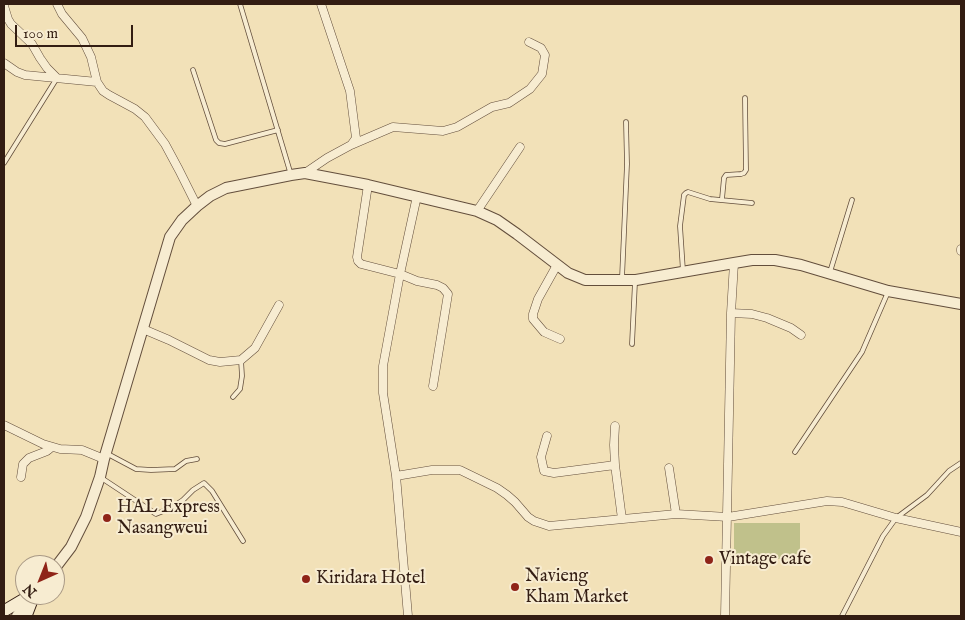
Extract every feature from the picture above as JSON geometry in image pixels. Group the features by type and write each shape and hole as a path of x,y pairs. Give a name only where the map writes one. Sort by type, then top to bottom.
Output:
{"main road":[{"path":"4,611 16,605"}],"street":[{"path":"57,4 62,14 82,38 91,57 96,82 103,91 135,109 145,117 165,144 197,206"},
{"path":"321,4 350,91 356,134 356,138 351,145"},
{"path":"4,6 11,24 32,44 47,68 57,78"},
{"path":"305,173 351,145 393,127 444,131 457,127 492,107 509,103 530,89 542,74 545,55 541,48 529,42"},
{"path":"4,63 25,75 96,82"},
{"path":"477,211 520,146"},
{"path":"65,555 86,517 100,477 170,237 182,220 197,206 210,196 226,188 305,173 368,185 477,211 497,220 568,273 585,280 636,280 752,260 775,260 801,265 888,291 961,304"},
{"path":"368,185 357,257 360,264 437,285 444,288 448,294 433,386"},
{"path":"408,616 396,476 383,392 383,366 417,196"},
{"path":"726,616 731,313 734,263"},
{"path":"557,265 538,299 533,319 544,332 560,339"},
{"path":"144,329 209,360 220,362 241,360 255,348 280,305"},
{"path":"731,313 752,314 767,318 791,328 801,335"},
{"path":"4,426 60,450 82,450 105,456"},
{"path":"614,426 615,465 622,520"},
{"path":"547,436 541,457 544,470 554,474 615,465"},
{"path":"21,477 22,464 29,458 52,447"},
{"path":"669,468 676,514"},
{"path":"396,476 432,470 460,470 497,488 515,502 528,517 549,526 676,514 728,517 827,501 842,502 896,518 961,532"},
{"path":"16,616 25,605"}],"lane":[{"path":"240,4 291,175"},
{"path":"193,70 216,140 219,143 225,144 278,130"},
{"path":"4,163 57,78"},
{"path":"722,199 726,175 741,174 746,170 745,98"},
{"path":"622,280 627,164 626,122"},
{"path":"683,271 680,226 684,195 688,192 710,199 752,203"},
{"path":"830,274 852,200"},
{"path":"632,344 636,280"},
{"path":"795,452 862,352 888,291"},
{"path":"232,397 240,389 242,376 241,360"},
{"path":"105,456 136,469 151,470 175,469 186,461 197,458"},
{"path":"842,616 883,536 896,518 926,495 949,471 961,462"},
{"path":"100,477 156,514 171,508 204,483 212,491 243,540"}],"green space":[{"path":"734,523 800,523 800,559 734,559"}],"place":[{"name":"HAL Express Nasangweui","path":"107,518"},
{"name":"Vintage cafe","path":"709,560"},
{"name":"Kiridara Hotel","path":"306,579"},
{"name":"Navieng Kham Market","path":"515,587"}]}
